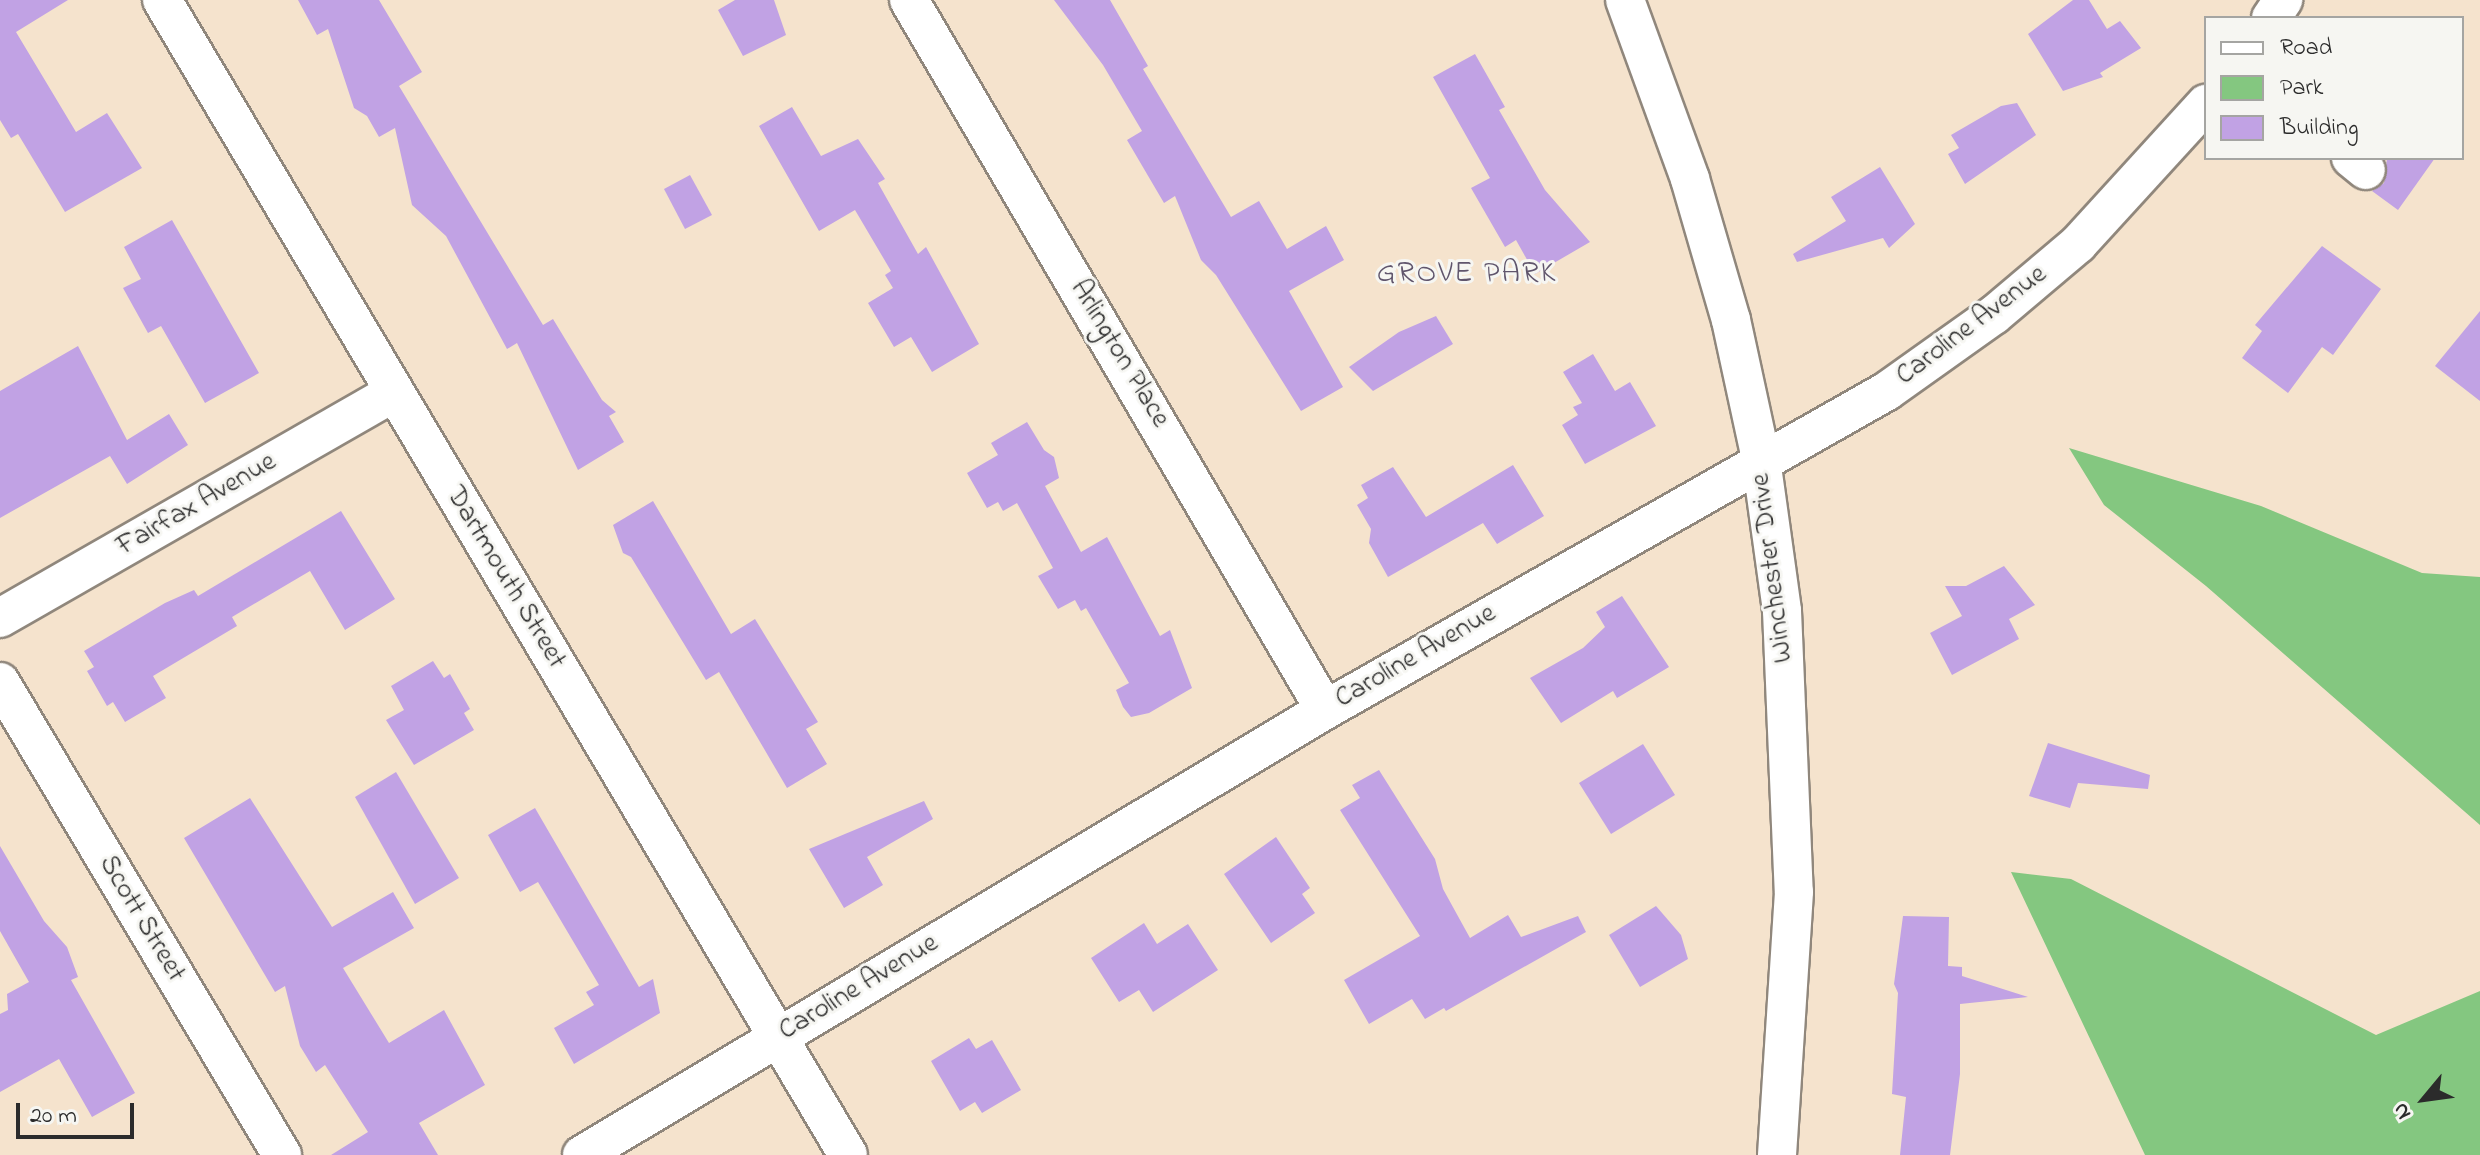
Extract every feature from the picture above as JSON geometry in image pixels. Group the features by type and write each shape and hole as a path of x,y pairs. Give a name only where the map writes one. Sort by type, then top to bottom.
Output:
{"street":[{"name":"Dartmouth Street","path":"162,0 848,1155"},
{"name":"Arlington Place","path":"909,0 1325,710"},
{"name":"Winchester Drive","path":"1625,0 1690,179 1731,320 1761,459 1782,611 1793,798 1787,1033 1777,1155"},
{"name":"Caroline Avenue","path":"582,1155 1325,710 1761,459 1887,391 1994,315 2078,244 2204,106"},
{"name":"Fairfax Avenue","path":"0,618 394,392"},
{"name":"Scott Street","path":"0,682 282,1155"}],"green space":[{"path":"2069,448 2261,506 2422,573 2480,577 2480,825 2206,586 2104,505"},
{"path":"2011,872 2071,879 2376,1035 2480,991 2480,1155 2145,1155"}],"building":[{"path":"0,0 68,0 16,32 76,132 107,113 142,168 65,212 18,134 11,138 0,120"},
{"path":"298,0 379,0 422,72 399,86 543,325 553,319 602,400 616,412 609,416 624,442 578,470 517,343 507,349 446,236 412,205 395,128 379,137 367,116 354,108 328,29 317,35"},
{"path":"735,0 774,0 786,35 743,56 718,10"},
{"path":"1054,0 1110,0 1148,66 1143,69 1231,217 1259,201 1287,249 1326,226 1344,260 1289,291 1343,387 1301,411 1216,275 1201,260 1175,196 1164,203 1127,140 1142,131 1103,65"},
{"path":"2073,0 2089,0 2107,29 2120,21 2141,48 2100,73 2103,77 2063,91 2028,34"},
{"path":"1475,54 1505,107 1499,110 1545,190 1590,242 1535,274 1516,240 1505,247 1471,188 1490,178 1433,77"},
{"path":"2017,103 2036,135 1965,184 1948,154 1959,148 1951,135 2001,106"},
{"path":"792,107 821,156 858,139 885,179 878,183 918,254 926,247 979,344 932,372 911,337 894,347 868,303 893,288 885,275 891,271 855,210 819,231 759,126"},
{"path":"2387,160 2434,160 2398,210 2372,191 2384,183"},
{"path":"1880,167 1915,224 1889,248 1883,238 1797,262 1793,254 1846,221 1831,197"},
{"path":"690,175 712,215 685,229 664,189"},
{"path":"172,220 259,373 205,403 161,326 148,333 123,288 141,279 124,247"},
{"path":"2322,246 2381,289 2333,355 2322,347 2288,393 2242,358 2262,331 2255,325"},
{"path":"2480,311 2480,401 2435,366"},
{"path":"1436,316 1453,344 1373,391 1349,367 1399,332"},
{"path":"78,346 127,440 169,414 188,445 127,484 110,456 0,518 0,391"},
{"path":"1593,354 1615,391 1630,382 1656,426 1585,464 1562,425 1578,415 1573,407 1582,403 1563,372"},
{"path":"1027,422 1044,450 1054,457 1059,478 1045,486 1081,552 1107,537 1160,636 1170,630 1192,688 1149,713 1131,717 1123,707 1116,690 1129,683 1086,608 1081,611 1075,600 1058,609 1038,576 1053,568 1017,503 1003,511 998,502 987,508 967,473 998,455 991,443"},
{"path":"1513,465 1544,516 1497,544 1483,523 1388,577 1369,543 1371,529 1357,505 1368,498 1361,485 1393,467 1426,517"},
{"path":"653,501 731,634 755,619 818,722 806,729 827,764 787,788 719,672 706,680 631,557 623,553 613,525"},
{"path":"341,511 395,599 345,630 310,571 232,617 237,626 153,676 166,698 125,722 113,702 107,706 87,671 94,667 84,651 165,603 194,590 198,596"},
{"path":"2004,566 2035,605 2009,619 2019,639 1952,675 1930,633 1962,616 1945,586 1966,586"},
{"path":"1622,596 1669,667 1617,698 1613,691 1561,723 1530,678 1583,648 1605,627 1596,612"},
{"path":"433,661 444,678 450,674 470,709 464,713 474,730 414,765 386,720 404,710 391,686"},
{"path":"2048,743 2150,775 2148,789 2078,783 2070,808 2029,796"},
{"path":"1643,744 1675,795 1611,834 1579,783"},
{"path":"1379,770 1435,859 1443,889 1470,938 1508,915 1521,937 1578,916 1586,932 1446,1011 1444,1008 1425,1019 1412,999 1369,1024 1344,980 1420,936 1340,810 1360,798 1352,785"},
{"path":"396,772 459,878 415,904 355,797"},
{"path":"250,798 332,927 393,892 414,928 343,968 389,1043 444,1010 485,1085 419,1123 438,1155 331,1155 368,1132 325,1065 316,1072 300,1046 285,986 275,992 184,838"},
{"path":"924,801 933,819 867,857 883,885 844,908 809,849"},
{"path":"535,808 639,987 653,979 660,1013 574,1064 554,1028 594,1005 586,992 599,985 538,882 520,892 488,835"},
{"path":"1276,837 1310,888 1302,894 1315,913 1271,943 1224,874"},
{"path":"0,846 44,921 67,947 78,977 71,980 135,1093 92,1117 59,1059 0,1092 0,1014 8,1010 7,994 29,982 0,931"},
{"path":"1656,906 1681,935 1688,959 1640,987 1609,935"},
{"path":"1903,916 1949,917 1948,966 1962,967 1962,976 2028,997 1960,1004 1960,1074 1950,1155 1900,1155 1906,1097 1892,1094 1898,993 1894,984"},
{"path":"1144,923 1157,944 1188,924 1218,970 1153,1012 1139,990 1119,1002 1091,958"},
{"path":"969,1038 976,1049 992,1040 1021,1090 982,1113 975,1102 960,1111 931,1061"}],"district":[{"name":"GROVE PARK","path":"1467,274"}]}
